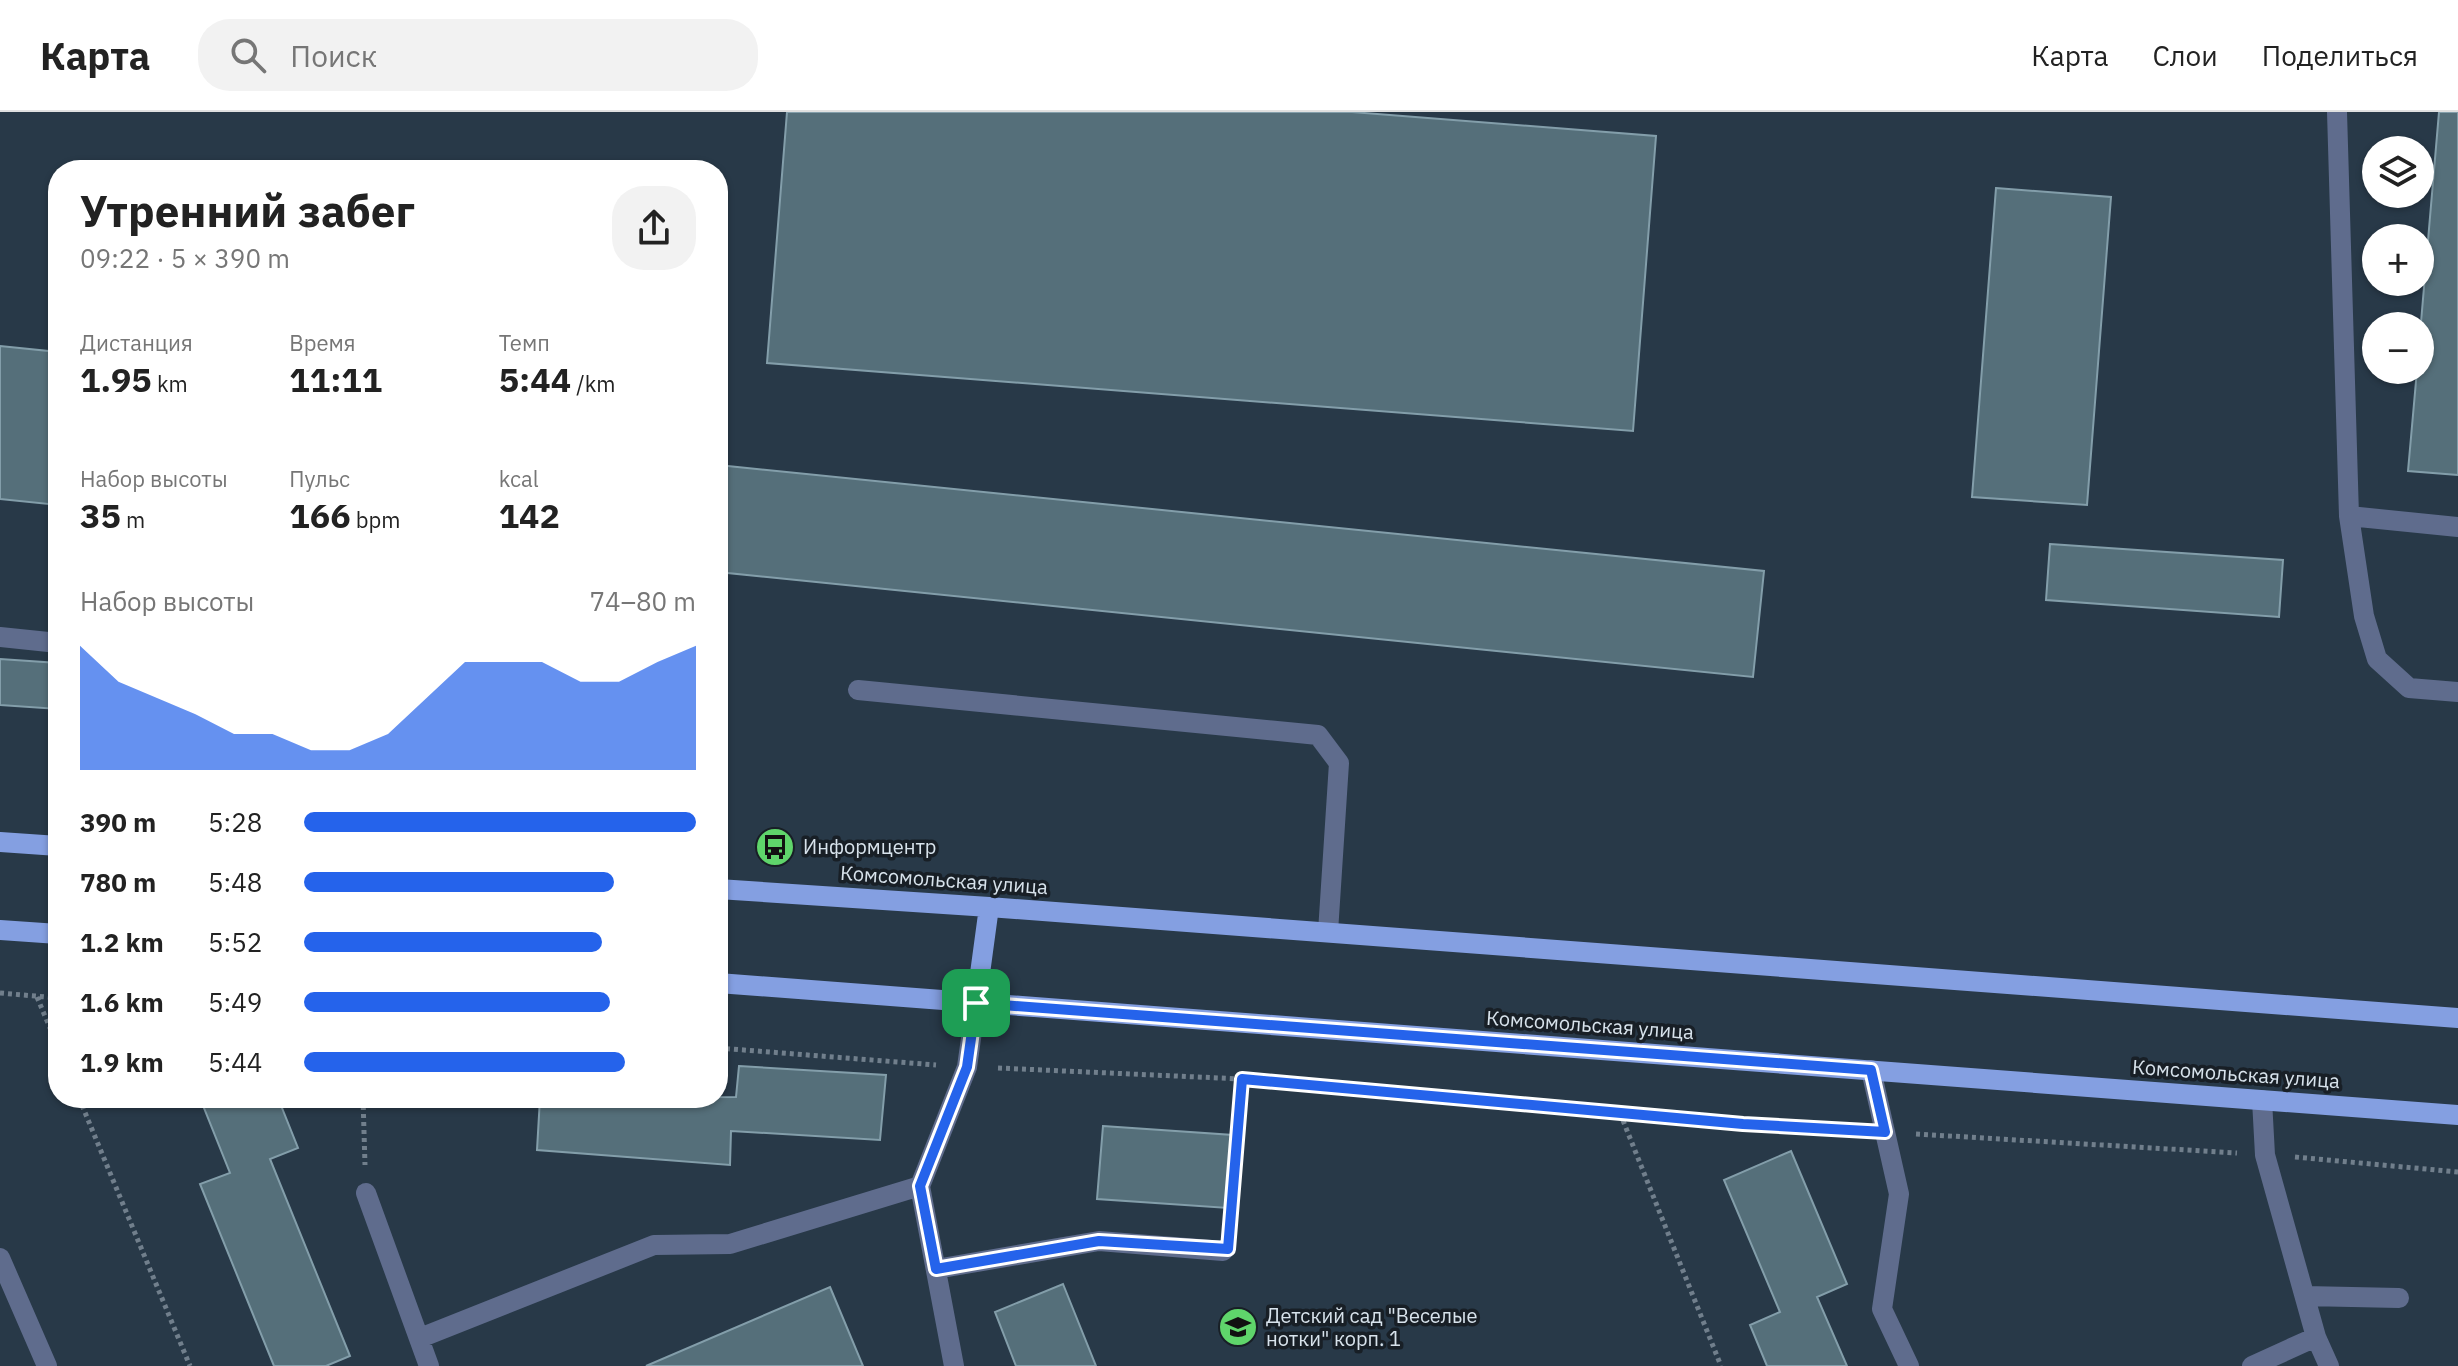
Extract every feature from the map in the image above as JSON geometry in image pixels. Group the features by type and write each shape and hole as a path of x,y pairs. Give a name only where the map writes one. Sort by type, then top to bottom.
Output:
{"main road":[{"path":"0,842 48,845"},
{"name":"Комсомольская улица","path":"728,890 2458,1018"},
{"path":"976,1003 989,907"},
{"path":"0,930 48,933"},
{"name":"Комсомольская улица","path":"728,984 2458,1115"}],"street":[{"path":"2337,112 2349,516 2364,616 2377,659 2409,688 2458,692"},
{"path":"2349,516 2458,527"},
{"path":"0,637 48,642"},
{"path":"858,690 1318,735 1339,763 1328,932"},
{"path":"954,1366 920,1186 967,1067 976,1003"},
{"path":"1871,1070 1899,1194 1882,1309 1909,1366"},
{"path":"2262,1100 2265,1155 2316,1337 2329,1366"},
{"path":"420,1338 654,1245 730,1244 920,1186"},
{"path":"366,1193 429,1366"},
{"path":"936,1269 1099,1241 1223,1251"},
{"path":"0,1258 47,1366"},
{"path":"2305,1296 2399,1298"},
{"path":"2252,1366 2316,1337"}],"path":[{"path":"0,993 48,998"},
{"path":"37,997 48,1023"},
{"path":"728,1049 967,1067 1242,1079 1743,1124 2265,1155 2458,1172"},
{"path":"1223,1251 1230,1244 1242,1079"},
{"path":"83,1108 190,1366"},
{"path":"363,1108 366,1193"},
{"path":"1620,1113 1721,1366"}],"building":[{"path":"787,112 1352,112 1656,136 1633,431 767,363"},
{"path":"2439,112 2458,112 2458,475 2408,471 2416,384 2434,384 2434,312 2422,312 2423,296 2434,296 2434,224 2429,224 2431,208 2434,208"},
{"path":"1996,188 2111,197 2087,505 1972,497"},
{"path":"0,346 48,351 48,504 0,499"},
{"path":"728,466 1764,571 1753,677 728,573"},
{"path":"2050,544 2283,560 2279,617 2046,600"},
{"path":"0,659 48,662 48,708 0,705"},
{"path":"739,1066 886,1075 880,1140 731,1131 730,1165 537,1150 539,1108 728,1108 728,1097 736,1097"},
{"path":"204,1108 282,1108 298,1148 270,1159 350,1356 326,1366 274,1366 200,1184 230,1173"},
{"path":"1103,1126 1233,1135 1228,1208 1097,1199"},
{"path":"1791,1151 1847,1284 1817,1297 1847,1366 1767,1366 1750,1325 1780,1312 1724,1180"},
{"path":"1063,1284 1096,1366 1016,1366 995,1312"},
{"path":"830,1287 863,1366 646,1366"}],"place":[{"name":"Информцентр","path":"775,847"},
{"name":"Детский сад \"Веселые нотки\" корп. 1","path":"1238,1327"}],"route":[{"path":"976,1003 1871,1070 1885,1132 1743,1124 1242,1079 1228,1249 1099,1241 936,1269 920,1186 967,1067 976,1003"}]}
